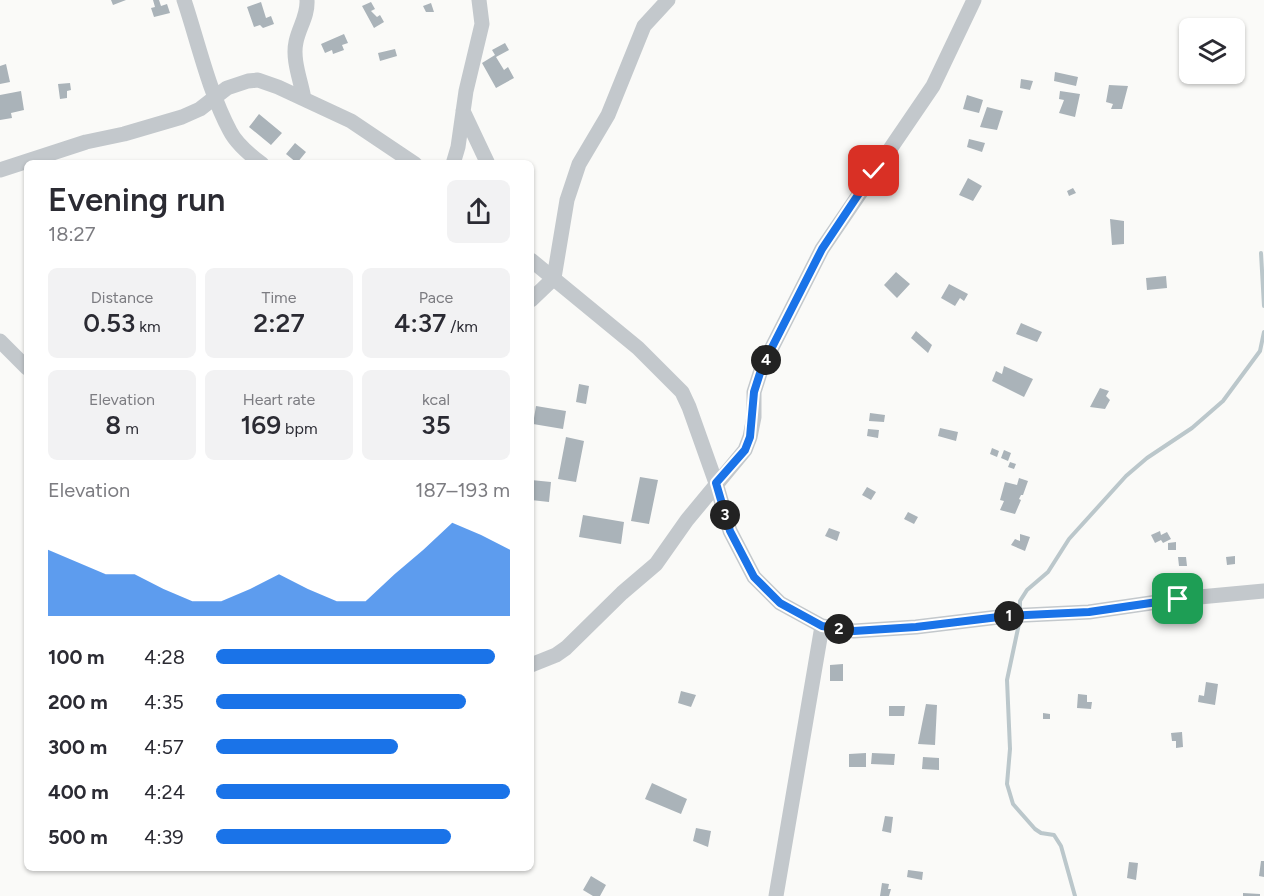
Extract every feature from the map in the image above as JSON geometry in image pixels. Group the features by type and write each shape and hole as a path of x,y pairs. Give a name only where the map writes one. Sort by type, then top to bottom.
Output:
{"street":[{"path":"184,0 230,133 257,160"},
{"path":"304,99 294,53 296,40 304,23 307,0"},
{"path":"454,160 466,91 482,24 479,0"},
{"path":"534,297 554,278 567,200 579,164 608,115 644,26 668,0"},
{"path":"534,663 556,655 566,648 622,593 656,564 716,483 745,450 750,437 754,392 762,367 822,249 933,86 974,0"},
{"path":"31,160 86,142 124,134 182,117 200,109 227,88 258,80 351,121 409,160"},
{"path":"463,111 486,160"},
{"path":"0,170 24,162"},
{"path":"534,262 638,348 682,392 716,483 730,531 754,577 780,603 822,626 854,631 916,627 1007,616 1089,612 1178,599 1264,591"},
{"path":"0,341 24,365"},
{"path":"776,896 822,626"}],"building":[{"path":"111,0 126,0 113,5"},
{"path":"153,0 159,0 161,6 167,4 170,13 154,17 151,8 155,7"},
{"path":"261,2 266,18 271,16 274,24 263,28 260,25 254,27 247,7"},
{"path":"371,2 375,9 371,11 377,17 380,15 384,22 374,28 362,6"},
{"path":"431,3 434,12 426,12 423,6"},
{"path":"344,34 348,43 342,45 344,50 333,54 332,50 325,53 321,44"},
{"path":"505,43 509,50 496,57 504,70 508,67 514,78 496,88 482,63 495,55 492,50"},
{"path":"395,49 397,56 380,61 378,53"},
{"path":"6,64 10,82 0,84 0,66"},
{"path":"1055,72 1078,77 1076,86 1054,81"},
{"path":"1021,79 1033,81 1030,90 1020,88"},
{"path":"70,83 71,90 67,91 67,98 60,99 58,84"},
{"path":"1109,85 1128,86 1122,109 1111,109 1113,104 1106,102"},
{"path":"21,91 24,110 11,113 12,118 0,120 0,95"},
{"path":"1060,91 1080,94 1075,117 1059,113 1064,100 1059,99"},
{"path":"967,95 983,100 979,113 963,109"},
{"path":"987,107 1003,111 997,130 980,127"},
{"path":"259,114 282,133 271,145 249,127"},
{"path":"969,139 985,143 982,152 967,147"},
{"path":"295,143 306,152 299,160 293,160 286,154"},
{"path":"968,178 982,186 973,201 959,195"},
{"path":"1073,188 1076,193 1069,196 1067,191"},
{"path":"1110,219 1124,221 1124,244 1112,245"},
{"path":"896,272 910,284 897,298 884,285"},
{"path":"1166,276 1167,288 1147,290 1146,278"},
{"path":"949,284 968,294 964,301 960,298 955,306 941,298"},
{"path":"1021,323 1042,332 1037,342 1016,334"},
{"path":"916,331 932,345 928,353 911,338"},
{"path":"1004,366 1033,379 1024,397 992,381 996,371 1002,374"},
{"path":"579,384 589,386 586,404 576,402"},
{"path":"1100,388 1109,391 1106,396 1110,400 1105,409 1090,407"},
{"path":"536,406 566,411 563,429 534,424"},
{"path":"870,413 885,415 884,422 869,421"},
{"path":"940,428 958,432 956,441 938,436"},
{"path":"868,429 879,430 878,438 867,436"},
{"path":"566,437 584,441 576,482 558,479"},
{"path":"992,448 999,451 997,457 990,454"},
{"path":"1004,450 1011,453 1008,461 1001,458"},
{"path":"1010,462 1016,464 1014,469 1008,467"},
{"path":"640,477 658,480 649,524 631,521"},
{"path":"1019,478 1028,481 1015,514 1000,510 1004,501 1000,500 1005,482 1017,485"},
{"path":"534,480 551,482 549,502 534,500"},
{"path":"867,487 876,492 871,500 862,495"},
{"path":"908,512 918,517 914,524 904,519"},
{"path":"583,515 624,522 621,544 579,537"},
{"path":"829,528 840,532 837,541 825,536"},
{"path":"1160,531 1161,535 1167,532 1171,539 1163,543 1161,540 1155,543 1151,535"},
{"path":"1020,534 1030,537 1025,551 1011,545 1015,539 1020,541"},
{"path":"1176,542 1176,550 1168,550 1168,543"},
{"path":"1235,556 1235,564 1227,565 1226,557"},
{"path":"1178,557 1186,557 1187,566 1179,566"},
{"path":"843,664 843,681 830,681 830,665"},
{"path":"1206,682 1218,684 1215,705 1198,702 1199,695 1204,696"},
{"path":"681,691 696,695 691,707 678,703"},
{"path":"1078,694 1087,695 1087,702 1092,702 1091,709 1077,708"},
{"path":"926,704 937,705 935,745 918,744"},
{"path":"889,706 905,706 904,716 889,716"},
{"path":"1043,713 1050,714 1050,719 1043,719"},
{"path":"1182,732 1183,747 1176,748 1176,741 1172,741 1171,733"},
{"path":"866,753 866,767 849,767 849,754"},
{"path":"872,753 895,754 894,765 871,764"},
{"path":"923,757 939,758 939,770 922,769"},
{"path":"652,783 687,799 681,814 645,799"},
{"path":"885,816 893,817 891,833 882,831"},
{"path":"696,828 711,831 708,847 693,841"},
{"path":"1261,861 1264,861 1264,877 1259,876"},
{"path":"1129,862 1138,863 1136,880 1127,878"},
{"path":"908,870 923,872 922,880 907,877"},
{"path":"591,876 606,885 600,896 593,896 583,890"},
{"path":"882,883 889,884 888,889 891,889 889,896 880,896"},
{"path":"1243,893 1260,894 1260,896 1243,896"}],"waterway":[{"path":"1261,253 1264,306"},
{"path":"1020,612 1020,601 1027,590 1048,572 1069,539 1126,476 1147,458 1192,428 1223,401 1260,351 1264,332"},
{"path":"1020,619 1007,680 1010,749 1007,784 1013,804 1035,829 1041,833 1054,835 1061,846 1075,896"}],"route":[{"path":"874,171 822,249 762,367 754,392 750,437 745,450 716,483 730,531 754,577 780,603 822,626 854,631 916,627 1007,616 1089,612 1178,599"}]}
